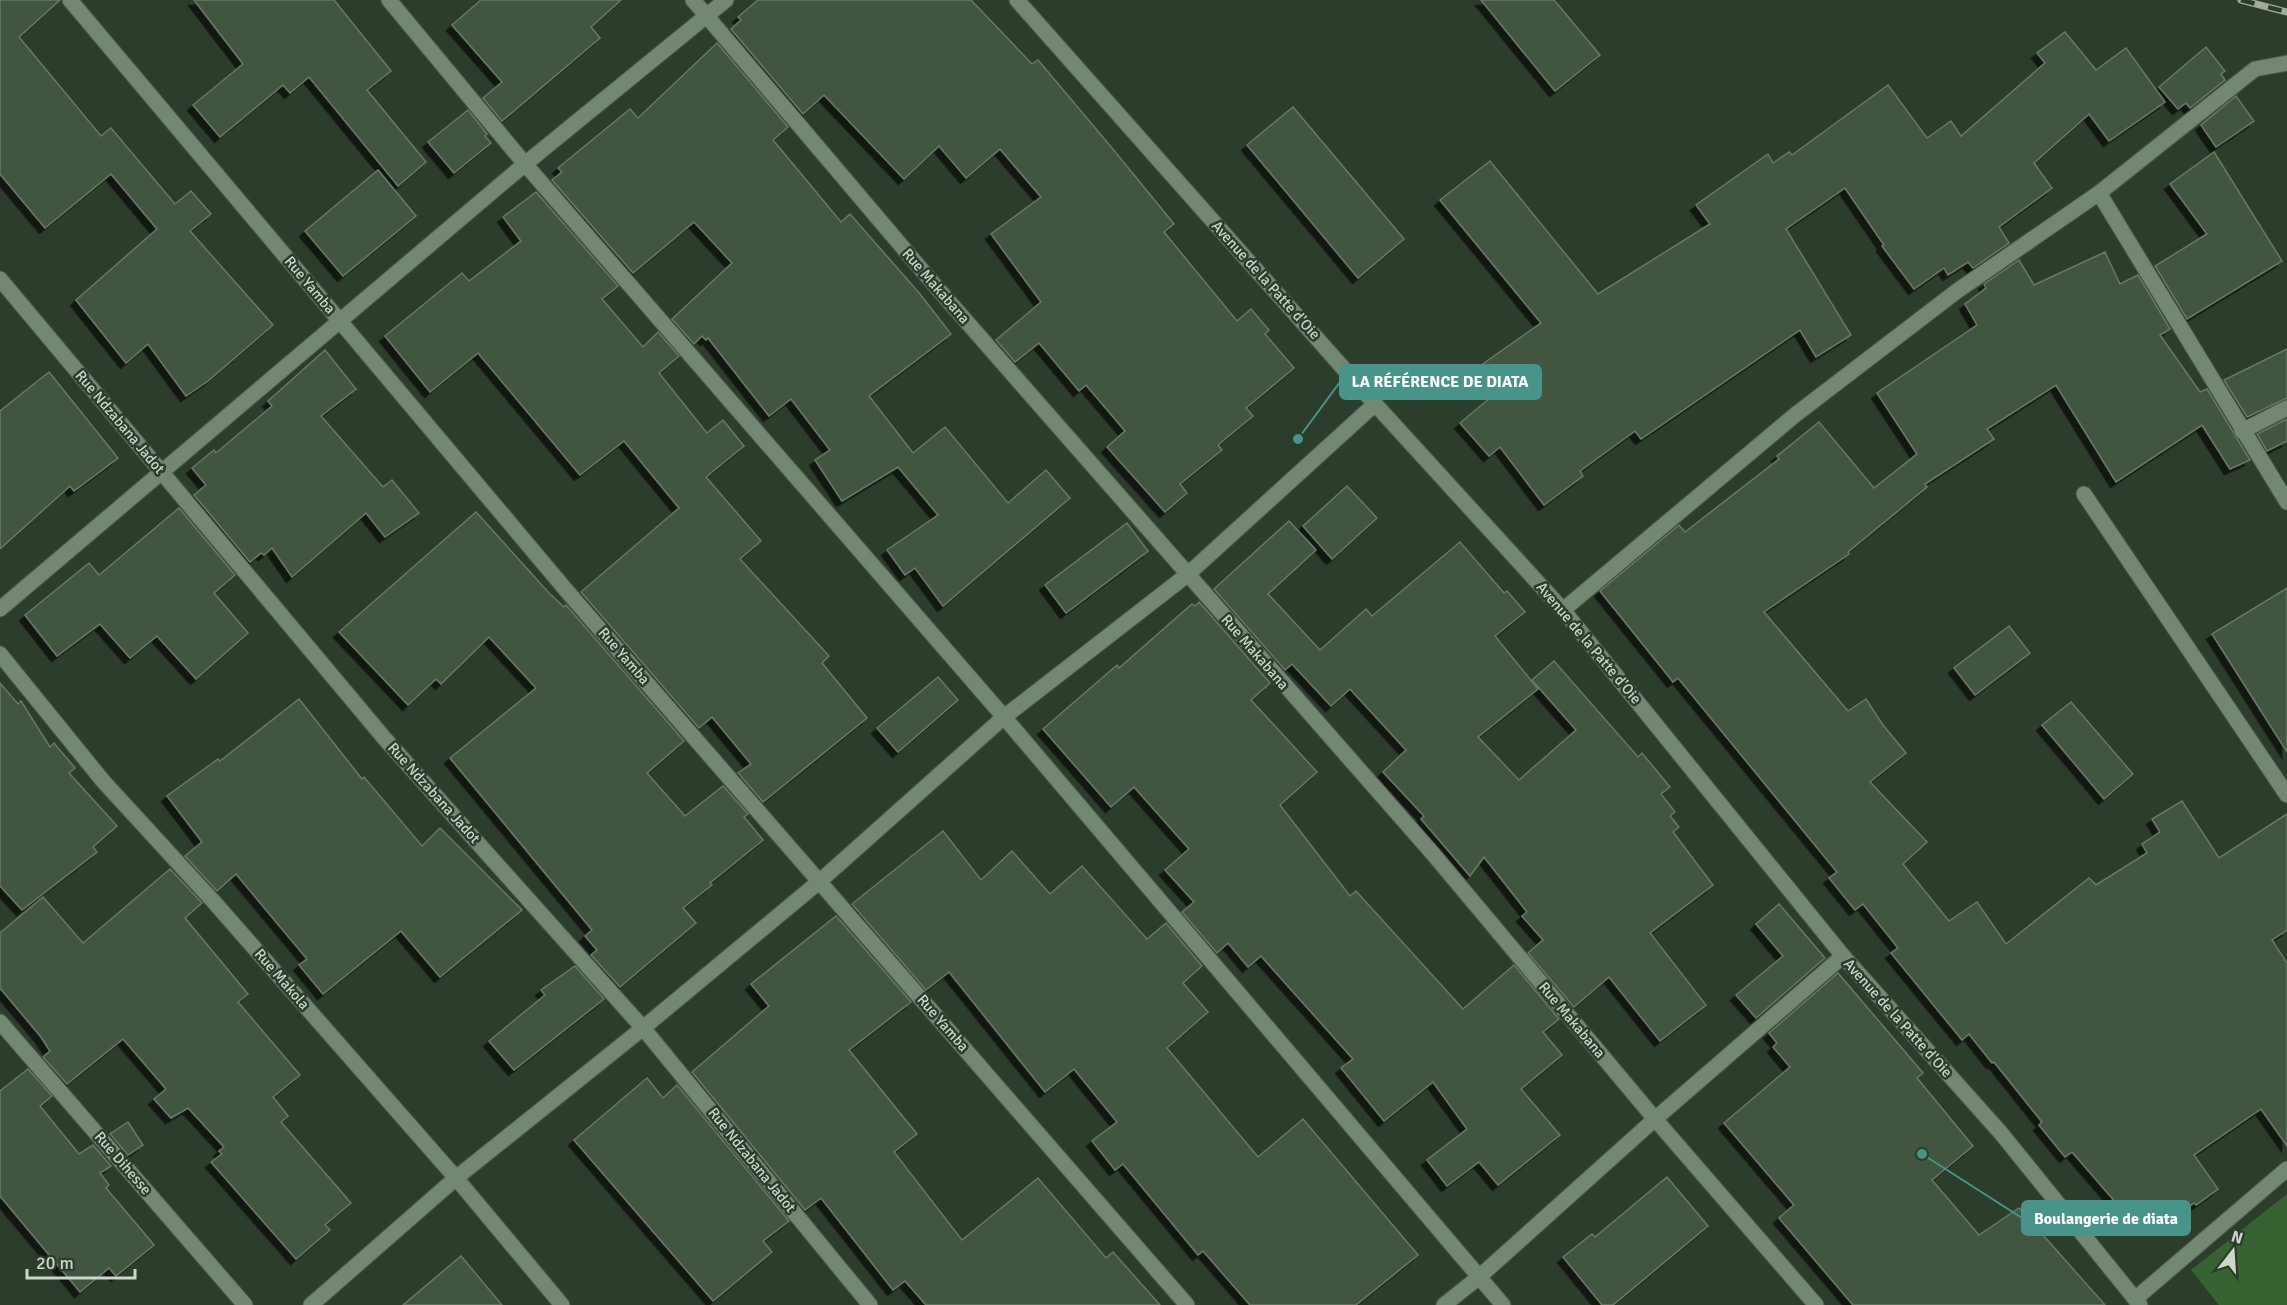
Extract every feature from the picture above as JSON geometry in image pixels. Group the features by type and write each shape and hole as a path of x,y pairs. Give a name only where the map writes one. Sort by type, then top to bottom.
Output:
{"street":[{"name":"Rue Yamba","path":"70,0 566,590 1187,1305"},
{"path":"389,0 525,164 1004,717 1503,1305"},
{"name":"Rue Makabana","path":"693,0 938,289 1434,855 1655,1119 1816,1305"},
{"path":"0,609 163,473 339,320 726,0"},
{"name":"Avenue de la Patte d'Oie","path":"1017,0 1375,404 1563,610 1843,956 2000,1132 2137,1302"},
{"path":"1563,610 1795,415 1957,291 2099,193 2255,69 2287,63"},
{"path":"2099,193 2287,502"},
{"name":"Rue Ndzabana Jadot","path":"0,279 386,739 643,1028 870,1305"},
{"path":"311,1305 456,1178 643,1028 820,881 1004,717 1187,575 1375,404"},
{"path":"2242,430 2287,408"},
{"path":"2084,494 2287,795"},
{"name":"Rue Makola","path":"0,654 103,781 214,902 456,1178 562,1305"},
{"path":"1444,1305 1479,1277 1655,1119 1843,956"},
{"name":"Rue Dihesse","path":"0,1022 245,1305"},
{"path":"2137,1302 2287,1169"}],"green space":[{"path":"2287,1194 2287,1305 2219,1305 2191,1270"}],"building":[{"path":"0,0 60,0 19,37 101,136 111,128 175,204 191,191 211,214 190,231 273,325 208,381 186,396 148,344 126,363 76,300 157,229 111,174 45,228 0,174"},
{"path":"194,0 334,0 391,71 367,90 426,162 398,186 309,77 290,93 283,85 220,137 193,105 243,64"},
{"path":"481,0 621,0 591,27 600,38 502,121 483,98 502,82 452,25"},
{"path":"758,0 971,0 1032,64 1038,60 1112,148 1174,224 1164,232 1237,321 1251,309 1269,330 1265,334 1294,368 1246,408 1253,416 1218,445 1222,450 1180,484 1187,493 1165,512 1107,447 1125,431 1086,385 1079,391 1039,343 1015,362 996,340 1041,302 991,234 1041,197 1000,149 966,178 939,146 904,179 824,95 803,114 731,29 741,20 738,17"},
{"path":"1481,0 1554,0 1600,55 1555,91"},
{"path":"2065,32 2096,70 2126,48 2165,102 2109,141 2089,114 2034,163 2052,188 1999,227 2009,243 1973,268 1968,262 1948,275 1944,268 1914,289 1882,246 1884,245 1845,188 1786,229 1851,335 1816,357 1800,330 1641,439 1635,431 1580,471 1583,476 1544,505 1500,447 1489,456 1460,423 1496,393 1474,370 1541,323 1440,200 1490,161 1598,294 1710,224 1696,205 1768,154 1773,163 1789,152 1792,155 1888,85 1927,138 1951,121 1961,136 2045,63 2037,53"},
{"path":"717,43 788,127 773,140 841,222 850,214 920,294 951,334 869,396 913,453 945,427 1008,503 1046,470 1070,498 943,606 915,568 905,575 887,550 938,515 898,467 842,501 815,460 830,450 791,399 769,416 708,338 706,340 702,336 694,344 672,319 732,263 694,222 633,273 552,180 562,172 558,168 630,109 638,118"},
{"path":"2206,47 2225,71 2221,74 2225,80 2190,108 2186,103 2178,109 2159,87"},
{"path":"2236,96 2254,121 2216,147 2201,125"},
{"path":"1293,107 1404,239 1358,278 1247,145"},
{"path":"468,110 487,134 485,136 491,143 454,173 428,142"},
{"path":"2214,152 2282,261 2187,319 2155,266 2207,234 2170,184"},
{"path":"378,170 416,216 343,276 305,231"},
{"path":"536,192 618,286 602,299 643,347 658,332 679,356 659,373 707,433 723,420 744,446 706,477 761,541 740,559 829,656 822,663 867,718 763,802 738,773 751,764 712,717 699,728 581,592 679,508 624,441 580,475 478,353 430,392 385,336 462,273 469,281 521,241 503,217"},
{"path":"2105,252 2120,284 2138,275 2170,329 2160,335 2200,392 2207,389 2250,460 2230,469 2202,425 2116,482 2056,385 1987,429 1994,439 1925,484 1927,487 1848,552 1849,554 1764,612 1848,711 1866,699 1883,725 1906,753 1870,782 1927,842 1903,864 1949,921 1977,902 2006,944 2089,878 2096,885 2147,853 2142,844 2160,832 2152,819 2182,801 2219,858 2287,814 2287,930 2272,940 2287,963 2287,1146 2261,1109 2194,1155 2218,1189 2168,1222 2152,1200 2130,1219 2072,1152 2065,1157 2039,1125 2042,1122 1994,1062 1992,1063 1969,1034 1962,1040 1891,953 1898,948 1863,904 1855,910 1829,878 1837,872 1678,678 1673,682 1600,591 1679,525 1685,532 1779,459 1777,456 1819,422 1874,488 1917,454 1877,393 1977,325 1965,304 1986,288 1984,284 2019,260 2034,285"},
{"path":"2287,349 2287,398 2247,417 2224,380"},
{"path":"325,350 356,389 321,416 383,487 392,480 419,513 385,537 366,513 292,577 272,548 250,562 194,495 206,485 192,468 214,450 216,453 272,406 268,401"},
{"path":"49,372 118,458 74,491 70,486 0,549 0,411"},
{"path":"2287,419 2287,441 2267,451 2257,434"},
{"path":"1347,486 1377,518 1332,559 1303,526"},
{"path":"179,508 235,575 214,593 248,633 196,679 157,636 130,658 100,624 57,656 25,615 89,563 99,575"},
{"path":"476,512 549,593 564,607 566,605 684,741 647,773 685,816 723,786 748,814 744,817 763,840 683,908 696,923 620,987 591,955 597,950 585,936 592,930 450,758 536,688 489,637 441,684 436,679 408,705 339,632"},
{"path":"1289,521 1316,550 1268,594 1320,650 1366,609 1372,616 1460,542 1504,593 1507,591 1525,612 1495,636 1538,689 1478,737 1519,780 1576,730 1532,680 1554,661 1638,757 1642,753 1670,787 1661,794 1675,812 1670,816 1679,827 1673,832 1713,885 1650,933 1706,1005 1660,1041 1609,977 1574,1007 1528,953 1543,940 1522,916 1527,912 1484,857 1470,876 1421,819 1424,816 1383,772 1406,750 1350,689 1331,706 1292,664 1285,670 1214,589"},
{"path":"1127,523 1148,551 1066,613 1045,585"},
{"path":"2287,588 2287,752 2212,634"},
{"path":"1199,602 1270,683 1251,700 1317,772 1280,805 1350,896 1356,891 1463,1009 1514,965 1559,1019 1543,1032 1562,1055 1521,1089 1560,1135 1498,1185 1479,1162 1447,1186 1427,1160 1467,1129 1433,1082 1384,1121 1341,1068 1353,1059 1261,956 1248,967 1228,943 1217,953 1182,912 1194,902 1165,870 1189,849 1134,787 1111,807 1043,729 1117,665 1119,668 1192,604 1195,606"},
{"path":"2009,626 2030,653 1975,695 1954,668"},
{"path":"938,677 958,700 898,752 877,728"},
{"path":"0,683 18,704 21,701 50,747 54,743 75,768 69,773 117,826 93,847 97,852 22,910 0,886"},
{"path":"299,699 362,779 364,777 422,846 440,828 522,910 440,977 401,931 323,994 299,965 307,959 236,874 217,891 185,856 202,842 167,796 218,759 220,761"},
{"path":"2071,702 2133,774 2104,799 2042,725"},
{"path":"943,831 981,880 1012,851 1050,894 1082,866 1147,939 1166,923 1202,966 1183,983 1208,1012 1167,1048 1258,1157 1303,1119 1418,1255 1356,1305 1250,1305 1203,1251 1198,1255 1123,1164 1115,1170 1092,1141 1117,1122 1074,1069 1045,1092 949,972 926,990 852,904"},
{"path":"170,869 202,903 185,918 248,994 238,1002 300,1075 273,1097 288,1116 281,1122 351,1203 325,1225 330,1230 296,1259 211,1162 222,1154 219,1151 224,1147 188,1108 171,1118 154,1099 166,1089 123,1039 67,1084 43,1057 50,1051 41,1037 0,988 0,933 43,897 83,943"},
{"path":"1779,904 1825,958 1756,1018 1736,995 1783,956 1756,924"},
{"path":"836,916 911,1002 849,1050 917,1134 894,1152 962,1240 1038,1178 1106,1258 1113,1252 1160,1305 926,1305 905,1281 893,1290 821,1198 805,1210 692,1072 769,1006 751,984"},
{"path":"575,966 604,999 514,1070 489,1041 545,995 541,990"},
{"path":"1838,973 1923,1073 1917,1078 1973,1146 1932,1180 1979,1235 2019,1208 2105,1305 1853,1305 1779,1218 1794,1205 1724,1123 1790,1067 1773,1047 1777,1043 1769,1033"},
{"path":"28,1069 52,1096 40,1106 79,1154 93,1145 111,1166 100,1173 109,1185 106,1188 154,1245 116,1276 109,1268 80,1292 0,1196 0,1091"},
{"path":"647,1078 663,1098 677,1085 789,1221 763,1241 772,1252 713,1301 574,1140"},
{"path":"128,1122 143,1145 128,1155 110,1134"},
{"path":"1667,1177 1708,1226 1613,1305 1602,1305 1563,1257 1592,1234 1595,1237"},
{"path":"461,1256 502,1305 403,1305"}],"railway":[{"path":"2241,0 2287,12"}],"place":[{"name":"LA RÉFÉRENCE DE DIATA","path":"1298,439"},
{"name":"Boulangerie de diata","path":"1922,1154"}]}
